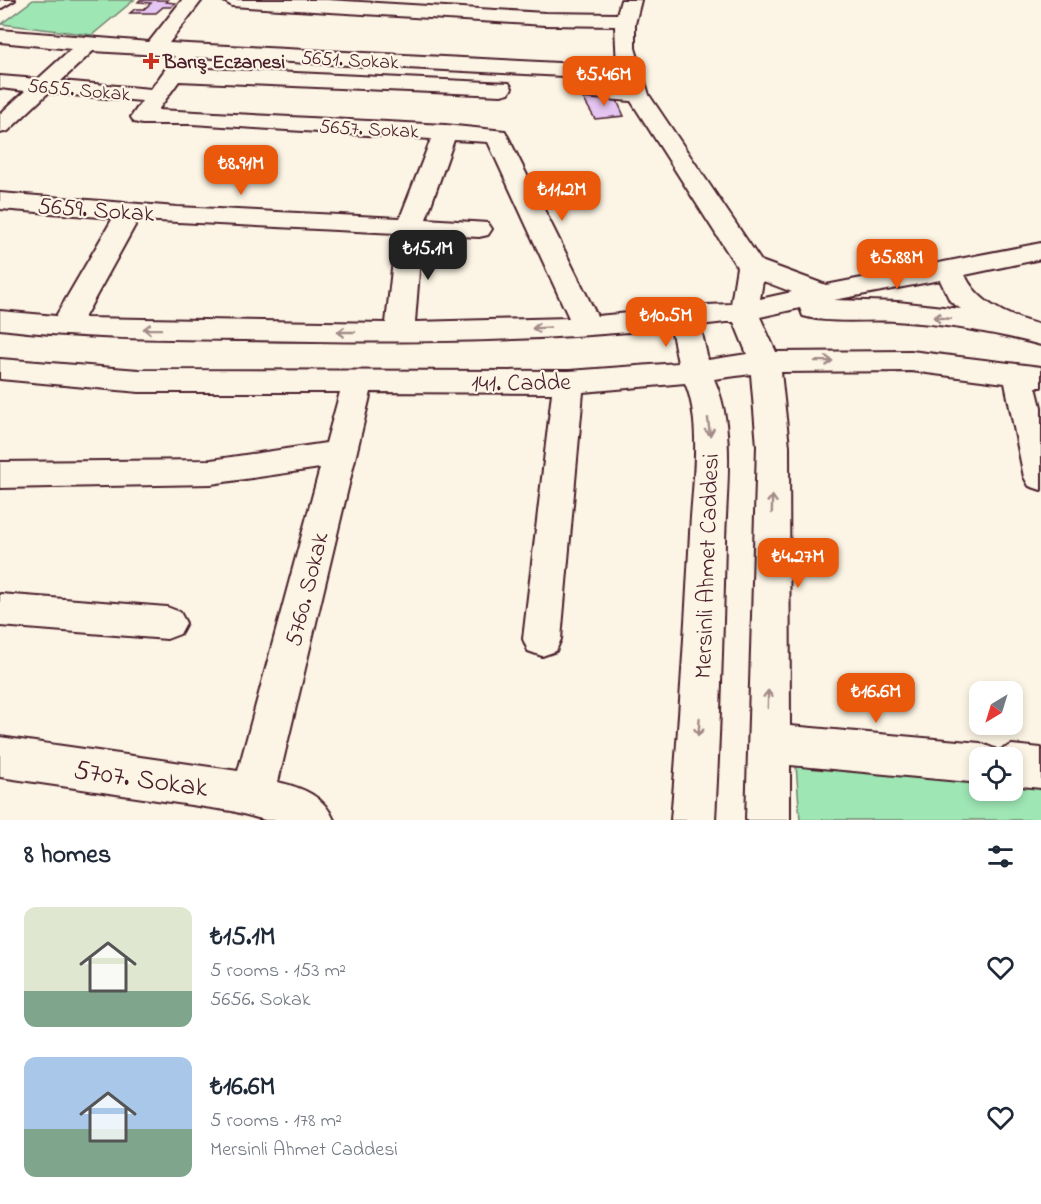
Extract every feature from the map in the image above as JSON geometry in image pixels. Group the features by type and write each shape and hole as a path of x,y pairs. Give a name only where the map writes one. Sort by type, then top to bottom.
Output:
{"street":[{"path":"0,3 5,0"},
{"path":"154,49 192,0"},
{"path":"232,0 451,7 545,19 628,10 628,73 638,95 751,267 822,292"},
{"path":"545,19 552,0"},
{"path":"333,58 363,4"},
{"name":"5651. Sokak","path":"0,36 154,49 628,73"},
{"path":"0,126 88,45"},
{"name":"5657. Sokak","path":"189,51 142,117 192,117 497,136 587,326"},
{"path":"173,74 519,89"},
{"name":"5655. Sokak","path":"0,82 157,96"},
{"path":"566,91 638,95"},
{"path":"400,332 410,226 445,132"},
{"name":"5659. Sokak","path":"0,201 130,211 479,229"},
{"path":"65,326 130,211"},
{"path":"744,312 822,292 950,271 1041,251"},
{"path":"751,267 744,312 765,362 773,446 768,820"},
{"path":"950,271 960,295 1002,324"},
{"path":"0,320 65,326 400,332 587,326 683,315 850,308 1002,324 1041,335"},
{"name":"Mersinli Ahmet Caddesi","path":"683,315 695,371 705,393 711,444 702,691 693,820"},
{"name":"141. Cadde","path":"0,369 139,381 569,382 695,371 765,362 911,361 1029,376"},
{"path":"1029,376 1041,477"},
{"path":"542,639 569,382"},
{"name":"5760. Sokak","path":"253,796 358,383"},
{"path":"0,475 211,472 340,453"},
{"path":"0,610 167,623"},
{"path":"768,744 969,761"},
{"name":"5707. Sokak","path":"0,757 232,790 290,806 312,820"},
{"path":"1023,766 1041,768"}],"green space":[{"path":"33,0 134,0 92,35 1,24"},
{"path":"794,736 969,760 969,801 1023,801 1023,767 1041,770 1041,820 800,820"}],"building":[{"path":"140,0 168,0 166,2 175,3 171,7 163,7 156,13 130,13 135,9 144,9 151,3 138,2"},
{"path":"615,96 624,116 595,119 583,98"}],"place":[{"name":"Barış Eczanesi","path":"151,61"}]}
